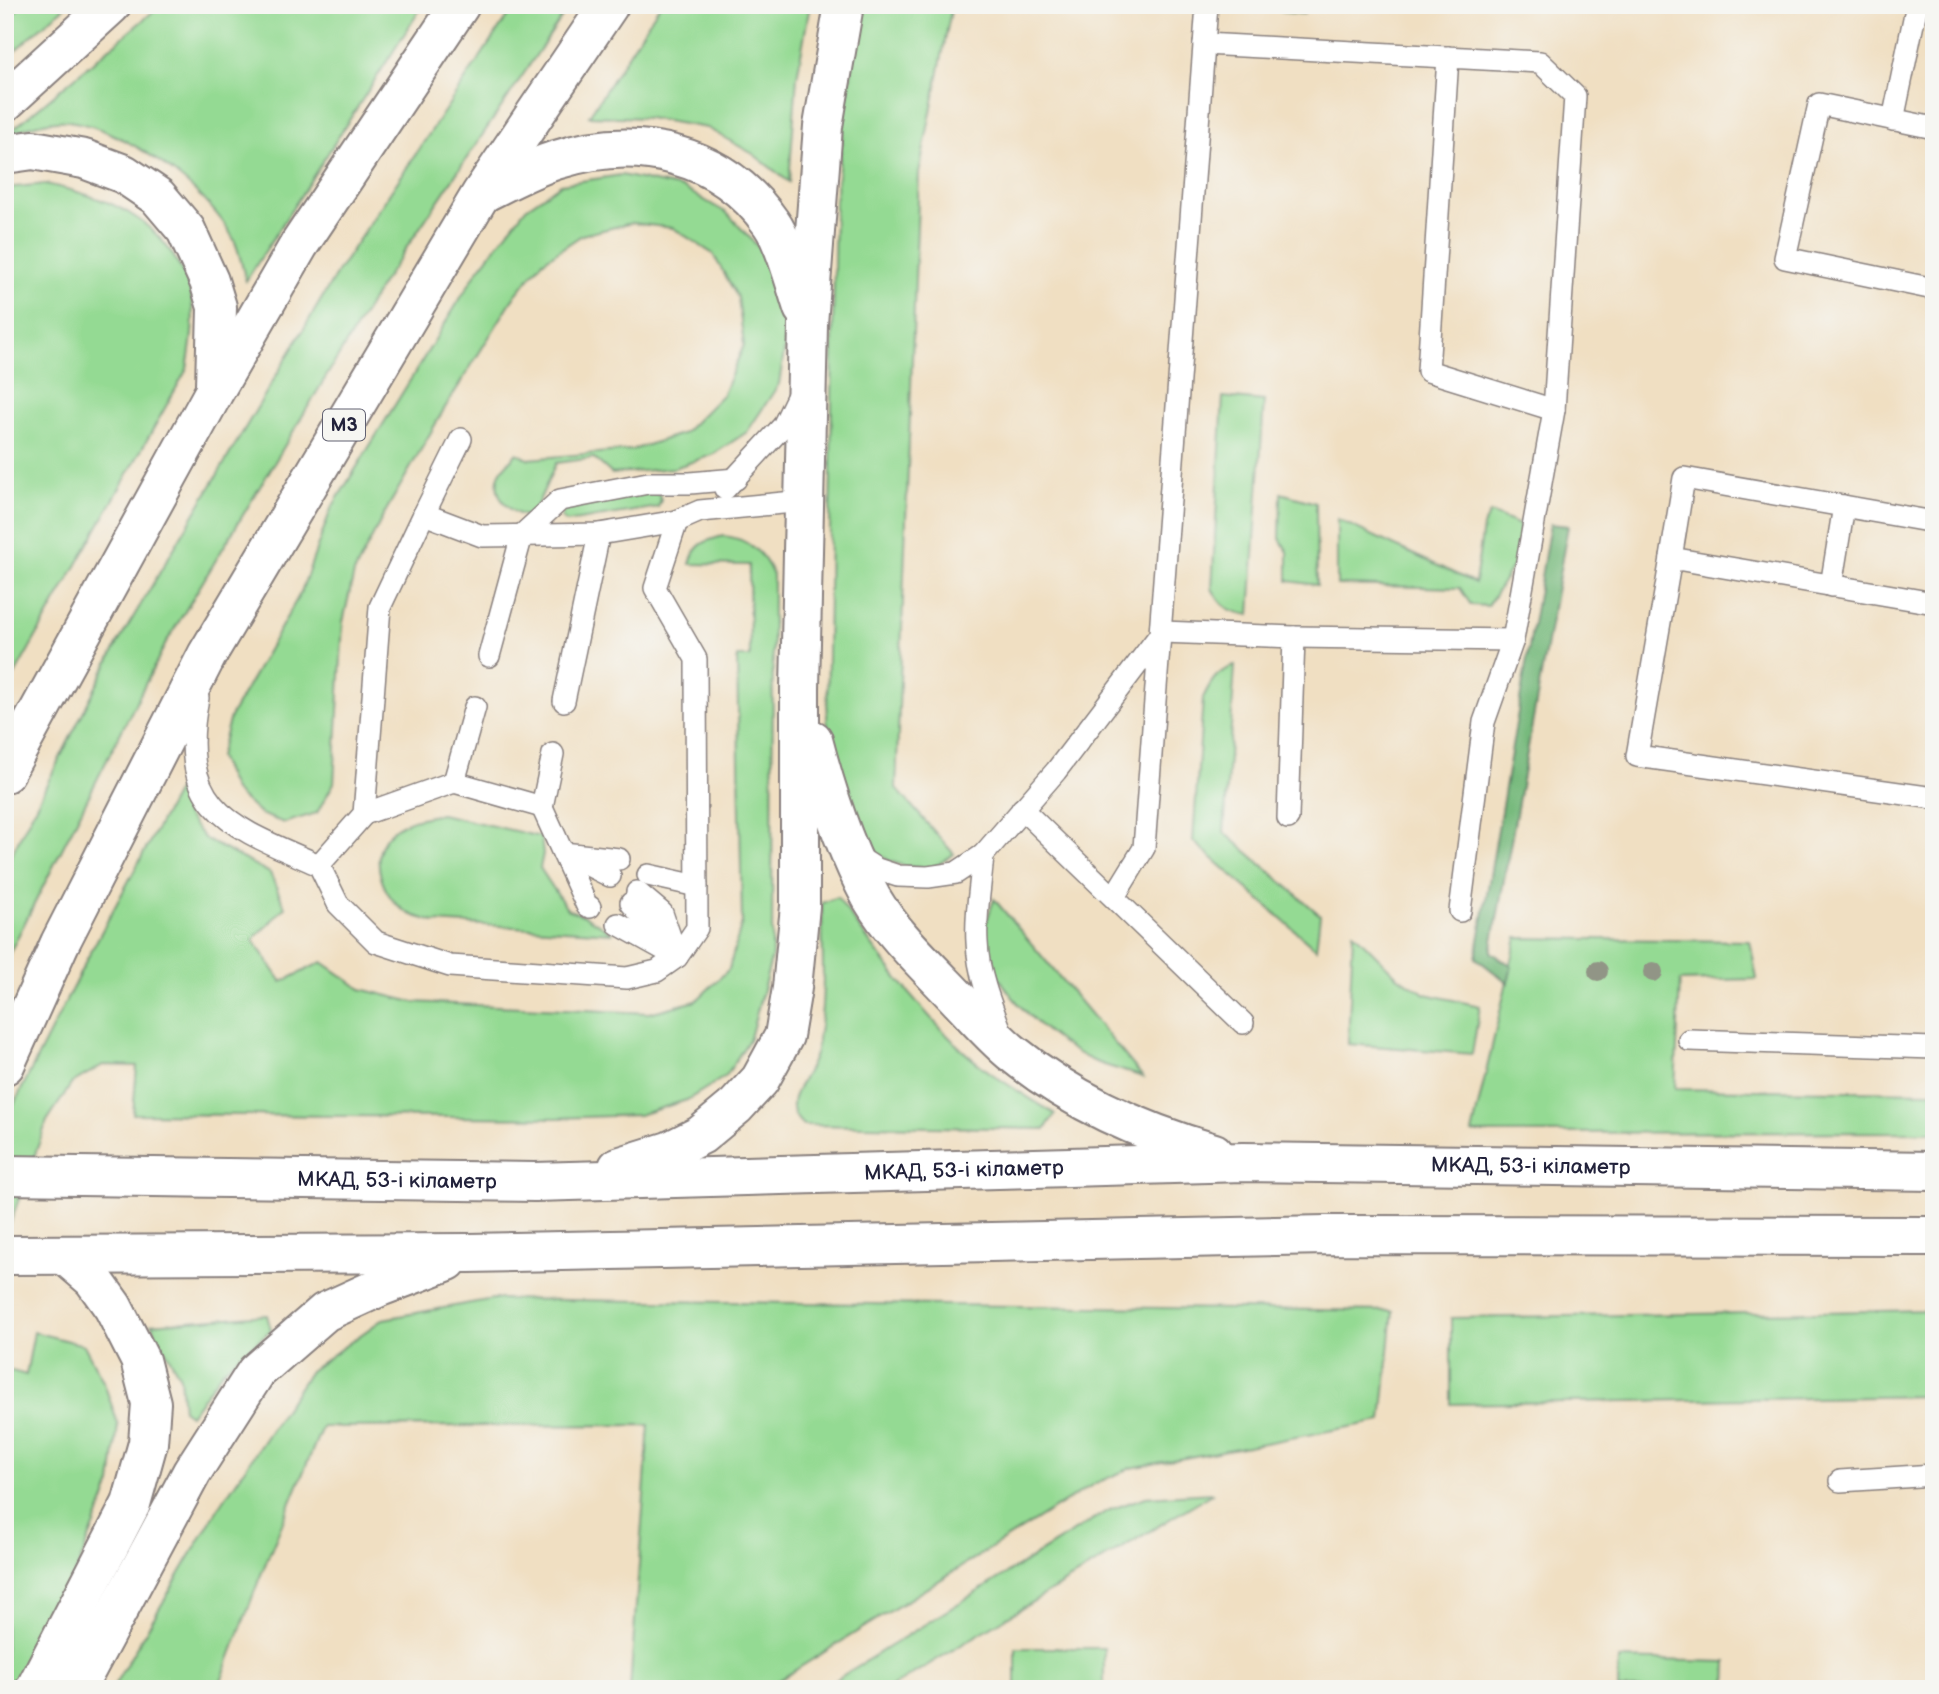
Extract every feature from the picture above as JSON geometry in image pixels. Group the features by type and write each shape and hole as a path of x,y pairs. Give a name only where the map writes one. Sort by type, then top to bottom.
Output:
{"highway":[{"path":"5,102 111,5"},
{"path":"5,773 214,392 299,245 460,5"},
{"name":"М3","path":"5,1065 60,943 207,655 481,194 610,5"},
{"path":"535,1182 625,1166 669,1151 701,1135 736,1106 760,1080 784,1036 800,906 800,689 808,324 823,126 844,5"},
{"path":"481,194 523,173 558,160 598,150 637,149 674,153 711,168 746,193 773,224 791,269 808,324"},
{"path":"5,154 33,150 84,159 124,174 158,197 186,230 209,281 217,307 214,392"},
{"path":"800,689 826,789 852,853 873,901 903,942 1009,1050 1058,1087 1172,1141 1242,1162"},
{"name":"МКАД, 53-і кіламетр","path":"5,1175 535,1182 1242,1162 1927,1170"},
{"path":"5,1255 469,1253 1327,1235 1927,1236"},
{"path":"76,1689 192,1472 256,1372 326,1312 382,1286 469,1253"},
{"path":"35,1689 131,1504 148,1443 151,1402 140,1360 113,1307 93,1279 66,1256"}],"lane":[{"path":"1114,897 1144,848 1207,5"},
{"path":"1893,120 1916,9"},
{"path":"1204,44 1540,62 1575,96 1554,410 1513,640 1484,722 1460,911"},
{"path":"1448,57 1427,371 1554,410"},
{"path":"1934,128 1819,104 1785,258 1934,289"},
{"path":"700,512 736,479 783,426 807,376"},
{"path":"364,814 380,607 461,439"},
{"path":"1934,523 1684,478 1637,756 1934,798"},
{"path":"489,656 522,535 560,500 648,483 736,479"},
{"path":"424,514 482,536 599,534 677,521 700,512 804,501"},
{"path":"1831,586 1844,506"},
{"path":"207,655 193,726 193,762 205,794 224,818 250,835 319,865 338,904 376,942 450,966 627,978 657,971 677,957 697,928 696,659 655,588 677,521"},
{"path":"565,701 599,534"},
{"path":"1671,558 1934,603"},
{"path":"1162,632 1513,640"},
{"path":"852,853 877,869 898,877 956,873 983,855 1056,771 1162,632"},
{"path":"1288,818 1294,637"},
{"path":"454,782 475,707"},
{"path":"553,754 542,807 587,906 590,907"},
{"path":"319,865 364,814 454,782 542,807"},
{"path":"1022,809 1243,1023"},
{"path":"563,853 610,874 563,853"},
{"path":"983,855 976,941 990,1004 1009,1050"},
{"path":"677,957 639,890 697,886"},
{"path":"618,924 677,957"},
{"path":"1689,1040 1934,1048"},
{"path":"1840,1481 1934,1475"}],"green space":[{"path":"23,5 67,5 5,59 5,20"},
{"path":"161,5 423,5 246,281 234,240 222,221 185,182 139,148 114,135 68,121 44,123 5,136"},
{"path":"515,5 570,5 380,287 166,643 5,962 5,867 118,643 338,271"},
{"path":"660,5 810,5 797,77 789,182 753,154 707,128 648,118 589,116"},
{"path":"862,5 952,5 919,173 896,788 954,854 937,866 929,868 892,862 874,850 860,833 842,789 827,721 835,203 845,112"},
{"path":"1271,5 1304,5 1304,14 1283,12"},
{"path":"621,175 683,188 727,213 764,253 784,303 786,340 779,384 747,432 712,455 674,468 612,474 594,458 556,463 532,517 517,513 501,498 498,483 500,472 517,453 528,459 632,450 684,433 723,394 744,345 738,298 713,254 673,228 632,223 582,235 542,262 514,297 443,411 354,573 343,622 334,783 317,813 284,823 260,814 234,791 219,757 230,717 301,592 331,509 476,273 526,208 561,184"},
{"path":"46,184 103,200 151,229 164,243 187,278 193,316 192,337 187,369 5,692 5,188"},
{"path":"1223,397 1264,401 1250,615 1226,608 1212,588"},
{"path":"653,492 659,494 661,500 658,507 567,522 561,518 564,509"},
{"path":"1281,493 1316,503 1317,585 1288,581 1288,552 1280,539"},
{"path":"1490,513 1520,525 1515,562 1488,606 1471,605 1460,588 1337,585 1337,519 1475,583 1483,527"},
{"path":"1550,524 1568,526 1491,952 1512,966 1508,983 1476,958"},
{"path":"723,536 740,540 754,548 773,575 772,956 750,1038 726,1076 687,1100 639,1115 557,1118 133,1114 137,1066 103,1065 72,1083 47,1121 5,1238 6,1120 89,955 178,789 186,815 205,839 270,873 285,907 253,940 282,982 322,962 361,989 413,1002 649,1013 696,1001 729,969 742,922 737,657 750,657 749,565 690,564 701,544"},
{"path":"1235,666 1224,832 1320,915 1316,949 1193,841 1203,698 1215,678"},
{"path":"441,814 541,837 543,854 540,868 567,909 585,916 613,933 434,922 408,913 391,898 385,887 379,853 390,833 401,825"},
{"path":"837,897 908,991 965,1053 1055,1114 1045,1129 803,1125 793,1108 797,1091 815,1054 819,1035 823,978 822,903"},
{"path":"994,899 1143,1077 1091,1060 1074,1051 1038,1024 1021,1007 995,970 988,950 985,930"},
{"path":"1353,932 1397,976 1426,994 1480,1006 1472,1054 1348,1044"},
{"path":"1517,938 1750,941 1757,979 1680,981 1675,1089 1934,1092 1934,1132 1472,1133"},
{"path":"493,1299 1393,1311 1382,1421 1131,1468 1094,1484 765,1689 630,1689 649,1425 322,1427 260,1577 218,1689 112,1689 216,1512 310,1371 383,1319"},
{"path":"1934,1310 1934,1396 1451,1404 1451,1318"},
{"path":"267,1315 271,1330 224,1369 190,1415 183,1410 180,1377 151,1324"},
{"path":"34,1332 84,1345 104,1383 118,1424 111,1484 68,1592 16,1689 5,1689 5,1369 26,1375"},
{"path":"1213,1493 888,1689 821,1689 1107,1511 1145,1497"},
{"path":"1016,1648 1104,1648 1104,1689 1016,1689"},
{"path":"1619,1659 1727,1662 1726,1689 1618,1689"}]}
